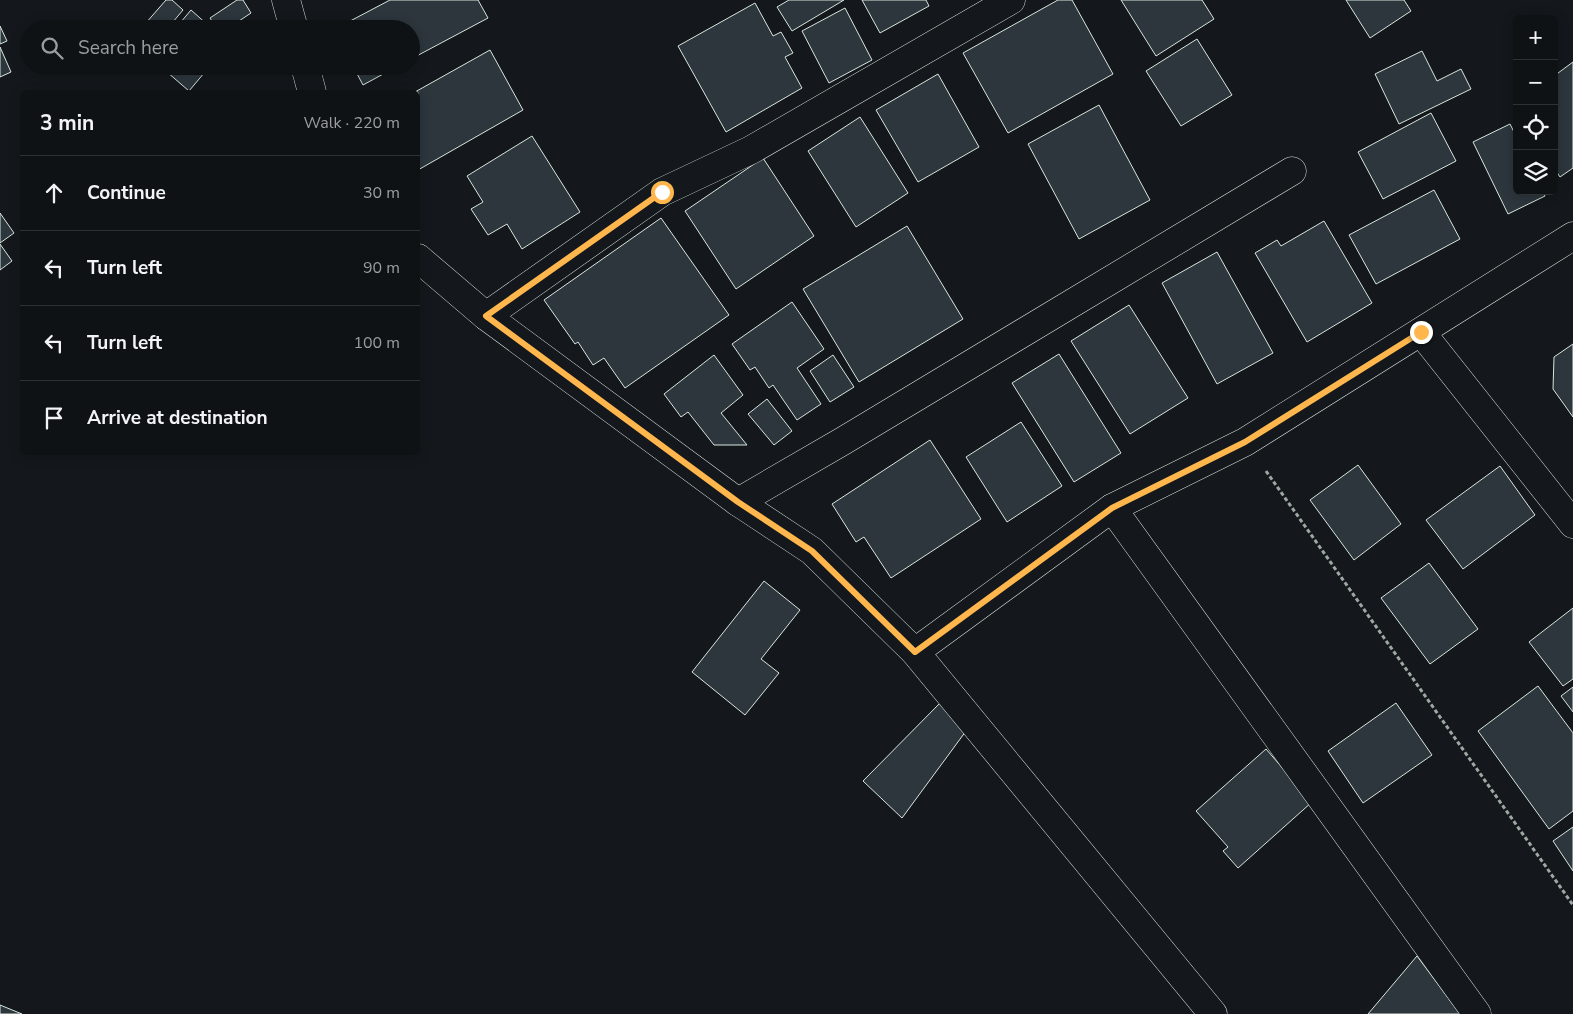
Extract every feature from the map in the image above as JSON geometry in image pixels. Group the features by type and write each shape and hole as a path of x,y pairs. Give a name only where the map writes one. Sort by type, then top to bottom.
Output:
{"street":[{"path":"286,0 292,20"},
{"path":"486,316 662,192 751,150 1011,0"},
{"path":"307,75 311,90"},
{"path":"738,502 1292,171"},
{"path":"915,652 1112,508 1245,442 1573,236"},
{"path":"420,260 486,316 738,502 812,551 915,652 1213,1014"},
{"path":"1421,332 1573,524"},
{"path":"1112,508 1477,1014"}],"path":[{"path":"1245,442 1573,905"}],"building":[{"path":"166,0 172,0 183,10 175,20 148,20"},
{"path":"237,0 243,0 251,13 240,20 211,20 210,18"},
{"path":"390,0 478,0 488,18 420,54 420,20 352,20"},
{"path":"789,0 844,0 792,31 777,7"},
{"path":"862,0 926,0 929,6 880,33"},
{"path":"1058,0 1072,0 1113,74 1008,133 963,53"},
{"path":"1121,0 1202,0 1214,19 1156,56"},
{"path":"1346,0 1404,0 1411,11 1370,38"},
{"path":"755,3 773,36 781,32 793,53 785,57 802,88 726,132 678,46"},
{"path":"845,8 872,60 829,83 802,31"},
{"path":"191,10 202,20 183,20"},
{"path":"0,26 7,41 0,44"},
{"path":"1197,39 1232,95 1181,126 1146,71"},
{"path":"0,47 11,72 0,77"},
{"path":"490,50 523,110 420,169 419,90"},
{"path":"1422,51 1437,81 1461,69 1471,89 1399,124 1375,74"},
{"path":"1573,62 1573,168 1560,177 1558,174 1558,73"},
{"path":"938,74 979,147 918,182 876,110"},
{"path":"170,75 202,75 188,90"},
{"path":"358,75 381,75 363,85"},
{"path":"1099,105 1150,200 1079,239 1028,144"},
{"path":"1431,113 1456,161 1383,199 1358,152"},
{"path":"860,117 908,193 856,227 808,151"},
{"path":"1510,124 1513,130 1513,195 1545,196 1508,214 1473,142"},
{"path":"532,136 580,212 522,249 507,224 488,235 471,209 483,202 467,176"},
{"path":"763,158 814,236 736,289 685,211"},
{"path":"1434,190 1460,239 1376,284 1349,235"},
{"path":"0,213 14,233 0,243"},
{"path":"661,218 729,315 625,388 604,358 593,365 578,342 575,344 544,300"},
{"path":"1324,221 1372,303 1307,342 1255,253 1277,240 1281,246"},
{"path":"907,226 963,319 859,382 803,289"},
{"path":"0,244 12,261 0,270"},
{"path":"1217,252 1273,353 1217,384 1162,283"},
{"path":"792,302 824,349 797,368 821,404 797,420 773,385 769,388 755,367 750,370 732,344"},
{"path":"1129,305 1188,398 1130,434 1071,341"},
{"path":"1573,344 1573,417 1553,389 1554,357"},
{"path":"1059,354 1121,453 1074,482 1012,383"},
{"path":"714,355 743,395 721,413 747,445 714,445 688,412 681,417 664,394"},
{"path":"833,355 854,387 830,402 810,371"},
{"path":"767,399 792,431 774,445 748,414"},
{"path":"1021,422 1062,486 1007,522 966,457"},
{"path":"930,440 981,519 891,578 864,537 856,542 832,504"},
{"path":"1358,465 1401,524 1354,560 1310,500"},
{"path":"1500,466 1535,515 1463,569 1426,520"},
{"path":"1429,563 1478,629 1430,664 1381,598"},
{"path":"764,581 800,610 761,659 779,673 745,715 692,672"},
{"path":"1573,608 1573,679 1563,686 1529,642"},
{"path":"1538,686 1573,733 1573,811 1549,829 1478,731"},
{"path":"1573,687 1573,712 1561,696"},
{"path":"941,702 966,731 902,818 863,781"},
{"path":"1396,703 1432,755 1363,803 1328,751"},
{"path":"1266,749 1312,802 1238,868 1223,851 1228,847 1196,811"},
{"path":"1573,827 1573,871 1553,841"},
{"path":"1417,956 1460,1014 1368,1014"},
{"path":"0,1005 22,1014 0,1014"}],"route":[{"path":"662,192 486,316 738,502 812,551 915,652 1112,508 1245,442 1421,332"}]}
